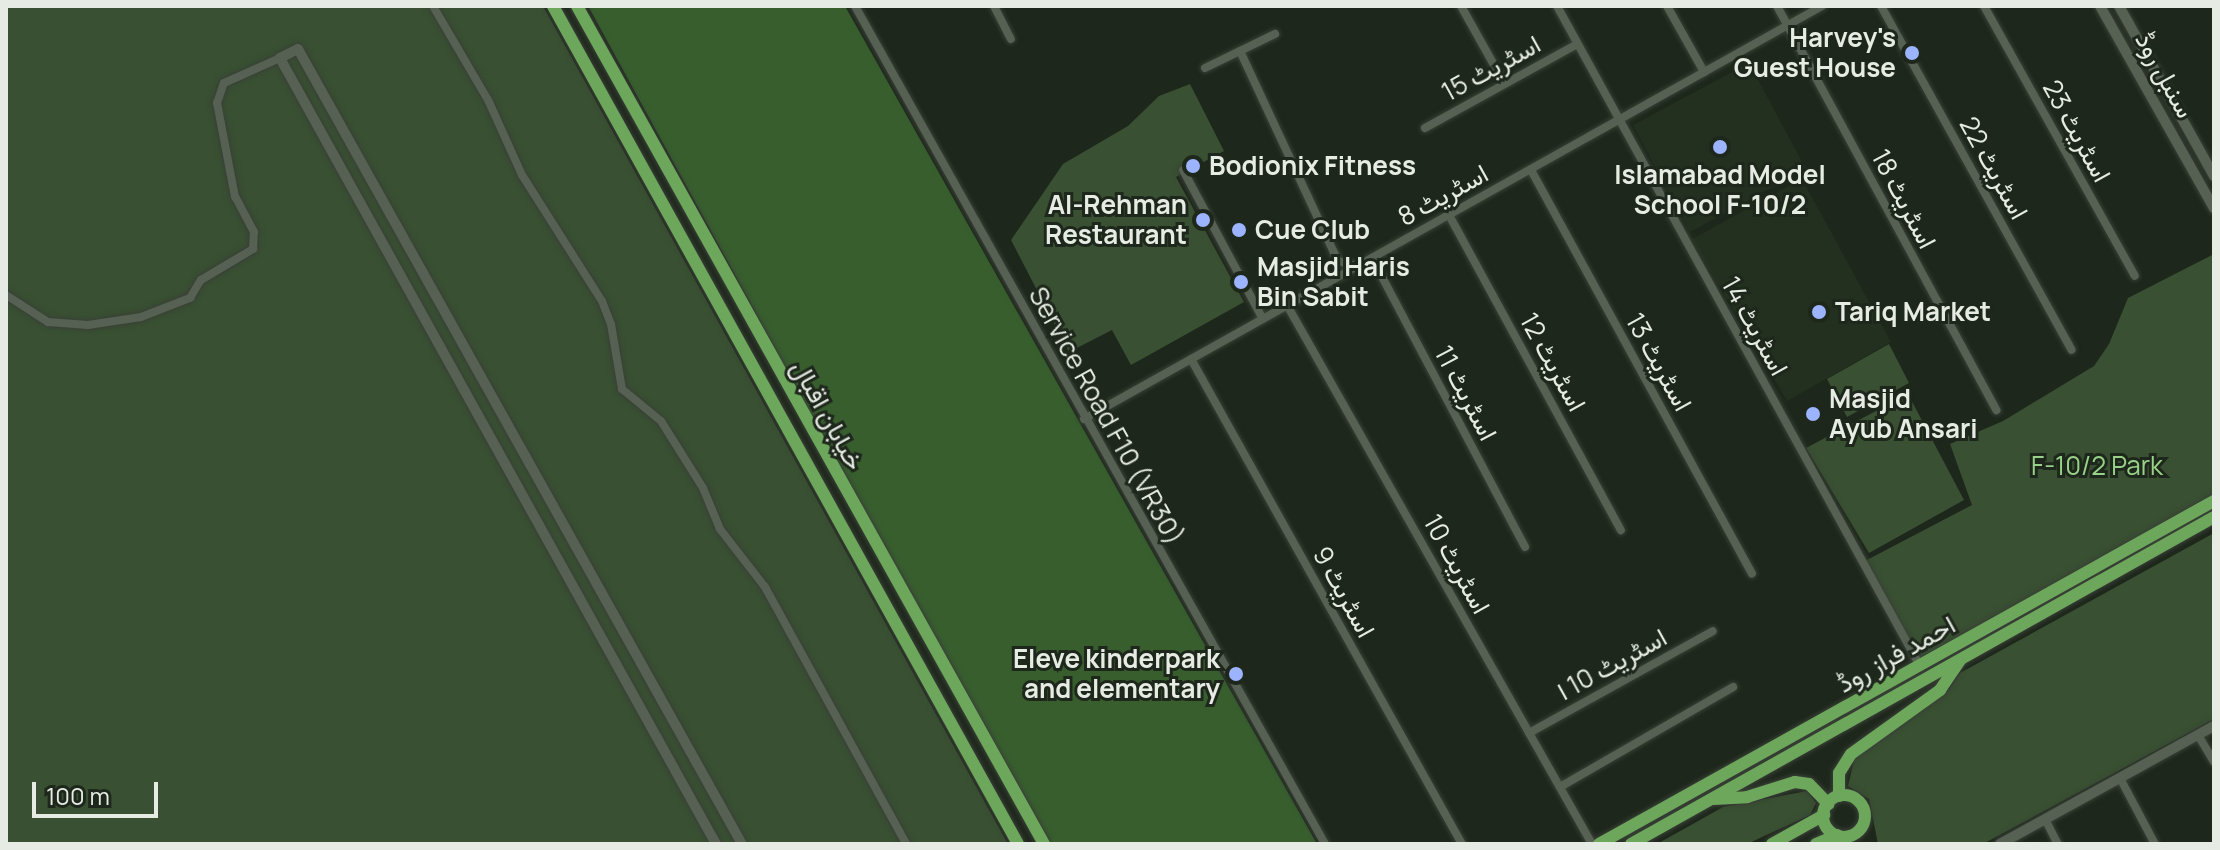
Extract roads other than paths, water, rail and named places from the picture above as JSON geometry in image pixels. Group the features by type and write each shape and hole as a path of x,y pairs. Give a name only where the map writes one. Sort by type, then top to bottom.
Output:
{"main road":[{"name":"خیابان اقبال","path":"553,6 1018,844"},
{"name":"خیابان اقبال","path":"577,6 1044,844"},
{"name":"احمد فراز روڈ","path":"1631,844 1710,799 1920,666 2214,501"},
{"name":"احمد فراز روڈ","path":"1599,844 1962,657 2214,517"},
{"path":"1843,838 1828,829 1830,805 1839,773 1851,754 1940,690 1962,657"},
{"path":"1710,799 1747,797 1795,782 1809,784 1830,805"},
{"path":"1772,844 1830,805 1861,802 1864,823 1858,832 1816,844"},
{"path":"1858,832 1868,844"}],"street":[{"path":"433,6 489,102 522,175 602,301 611,324 622,389 661,421 703,488 720,529 765,587 906,844"},
{"name":"Service Road F10 (VR30)","path":"855,6 1325,844"},
{"path":"994,6 1011,39"},
{"path":"1461,6 1504,83"},
{"name":"اسٹریٹ 14","path":"1557,6 1920,666"},
{"path":"1667,6 1704,72"},
{"name":"اسٹریٹ 18","path":"1777,6 1996,410"},
{"name":"اسٹریٹ 8","path":"1084,419 1822,6"},
{"name":"اسٹریٹ 22","path":"1881,6 2072,350"},
{"name":"اسٹریٹ 23","path":"1984,6 2135,276"},
{"name":"سنبل روڈ","path":"2100,6 2214,208"},
{"name":"سنبل روڈ","path":"2119,6 2211,171"},
{"path":"1205,68 1275,34"},
{"name":"اسٹریٹ 15","path":"1425,128 1577,44"},
{"path":"6,295 48,322 88,325 141,317 190,298 201,280 253,249 254,232 235,197 217,103 224,83 298,49 742,844"},
{"path":"1240,51 1338,261 1356,266"},
{"path":"280,58 716,844"},
{"path":"1183,170 1263,319"},
{"name":"اسٹریٹ 13","path":"1531,170 1752,574"},
{"path":"2195,174 2211,171"},
{"name":"اسٹریٹ 12","path":"1449,215 1621,530"},
{"name":"اسٹریٹ 11","path":"1372,258 1525,547"},
{"name":"اسٹریٹ 10","path":"1287,305 1592,844"},
{"name":"اسٹریٹ 9","path":"1191,359 1462,844"},
{"name":"اسٹریٹ 10 ا","path":"1529,733 1713,631"},
{"path":"1560,787 1733,687"},
{"path":"2000,844 2214,726"},
{"path":"2198,735 2214,762"},
{"path":"2120,778 2155,844"},
{"path":"2045,819 2058,844"}],"place":[{"name":"Harvey's Guest House","path":"1912,53"},
{"name":"Islamabad Model School F-10/2","path":"1720,147"},
{"name":"Bodionix Fitness","path":"1193,166"},
{"name":"Al-Rehman Restaurant","path":"1203,220"},
{"name":"Cue Club","path":"1239,230"},
{"name":"Masjid Haris Bin Sabit","path":"1241,282"},
{"name":"Tariq Market","path":"1819,312"},
{"name":"Masjid Ayub Ansari","path":"1813,414"},
{"name":"Eleve kinderpark and elementary","path":"1236,674"}],"park label":[{"name":"F-10/2 Park","path":"2097,466"}]}
